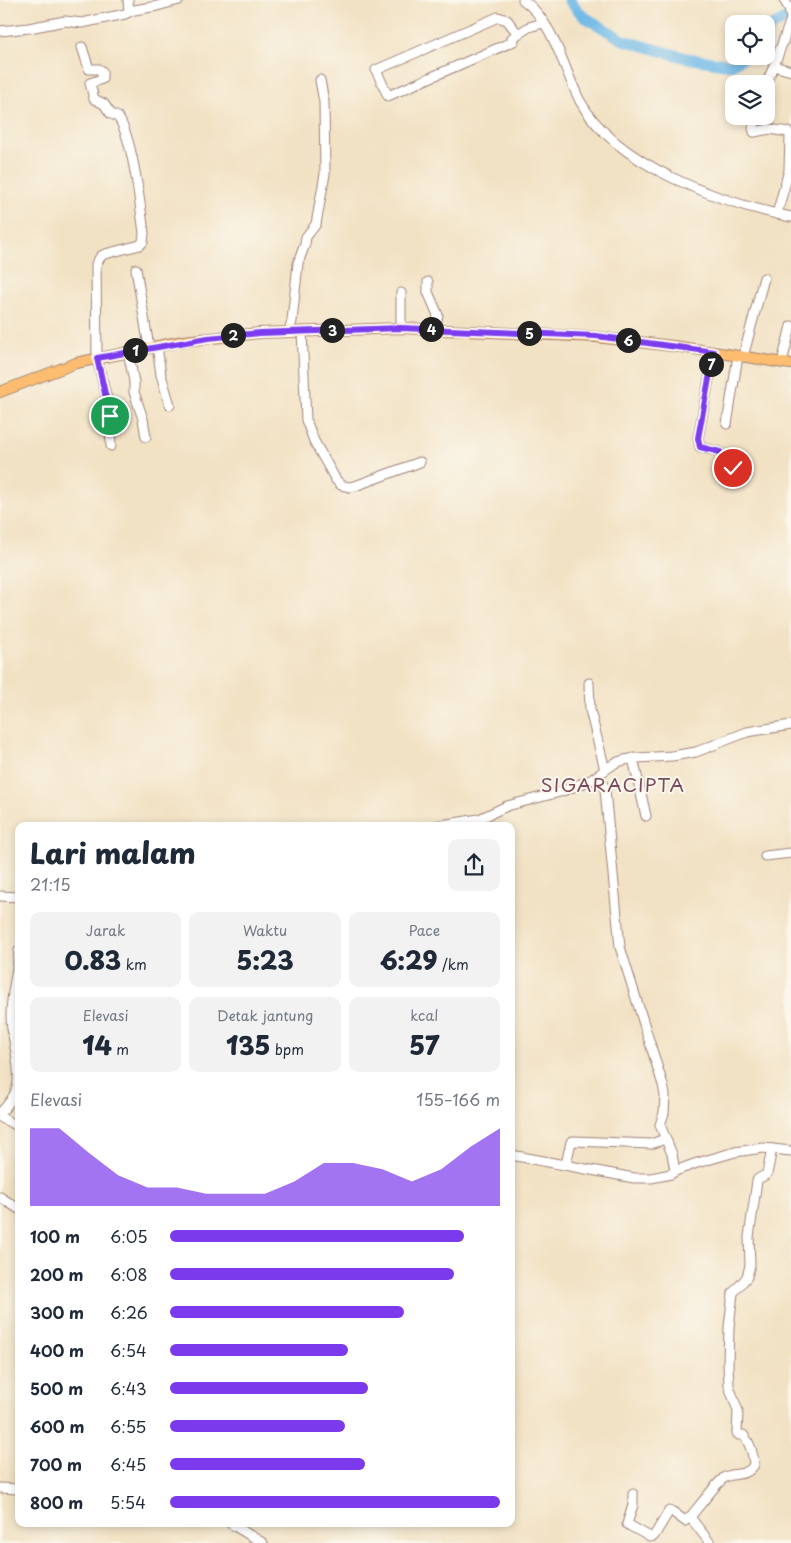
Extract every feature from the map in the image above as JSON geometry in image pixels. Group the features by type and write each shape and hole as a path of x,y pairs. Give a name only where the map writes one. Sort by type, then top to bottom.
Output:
{"main road":[{"path":"0,392 56,370 128,351 208,338 302,331 401,328 596,336 787,363"}],"street":[{"path":"128,0 129,11"},
{"path":"0,31 65,21 82,23 179,0"},
{"path":"523,0 537,12 544,22 586,110 600,127 631,154 662,173 748,208 791,217"},
{"path":"770,75 791,19 787,4"},
{"path":"518,34 507,20 498,17 376,70 388,96 514,41 512,38 529,27 544,22"},
{"path":"82,47 82,64 90,70 99,69 103,76 101,79 90,83 94,99 104,104 111,114 118,117 124,126 135,176 144,233 143,242 140,245 104,254 98,260 96,280 97,358 109,408 111,446"},
{"path":"774,66 791,72"},
{"path":"289,332 298,263 306,237 316,224 325,174 324,102 320,80"},
{"path":"754,125 754,132 773,129 788,132 790,135 789,170 778,214"},
{"path":"136,269 153,347 170,405"},
{"path":"727,424 741,356 764,278"},
{"path":"428,282 428,292 438,315 435,329"},
{"path":"401,293 401,328"},
{"path":"787,363 791,326"},
{"path":"302,331 306,420 314,441 336,480 342,485 356,486 420,462"},
{"path":"128,351 134,392 144,421 146,437"},
{"path":"714,352 698,444 700,447 720,452 727,465 733,468"},
{"path":"589,683 590,710 606,801 620,947 663,1085 665,1095 664,1113 660,1122 672,1154 675,1171"},
{"path":"460,822 479,819 507,806 560,792 602,773 615,764 634,758 672,756 696,752 747,732 791,725"},
{"path":"634,758 646,816"},
{"path":"765,856 791,853"},
{"path":"0,896 15,897"},
{"path":"15,977 11,1017 15,1048"},
{"path":"15,1092 0,1115 15,1124"},
{"path":"566,1164 572,1141 651,1144 665,1139"},
{"path":"515,1155 634,1178 658,1177 671,1174 697,1163 735,1152 763,1148 791,1151"},
{"path":"633,1494 633,1505 627,1524 650,1537 654,1536 669,1511 685,1520 690,1517 721,1480 728,1476 746,1474 754,1465 748,1440 743,1435 739,1436 737,1434 738,1411 729,1386 730,1327 733,1293 746,1277 750,1265 749,1237 757,1181 767,1174 772,1149"},
{"path":"0,1197 15,1206"},
{"path":"0,1488 15,1489"},
{"path":"690,1517 710,1543"},
{"path":"235,1527 263,1543"}],"waterway":[{"path":"569,0 583,16 623,40 686,58 725,64"},
{"path":"775,24 791,16"}],"district":[{"name":"SIGARACIPTA","path":"613,784"}],"route":[{"path":"110,416 97,358 182,342 260,333 401,328 596,336 714,352 698,444 700,447 716,449 723,456 724,462 733,468"}]}
